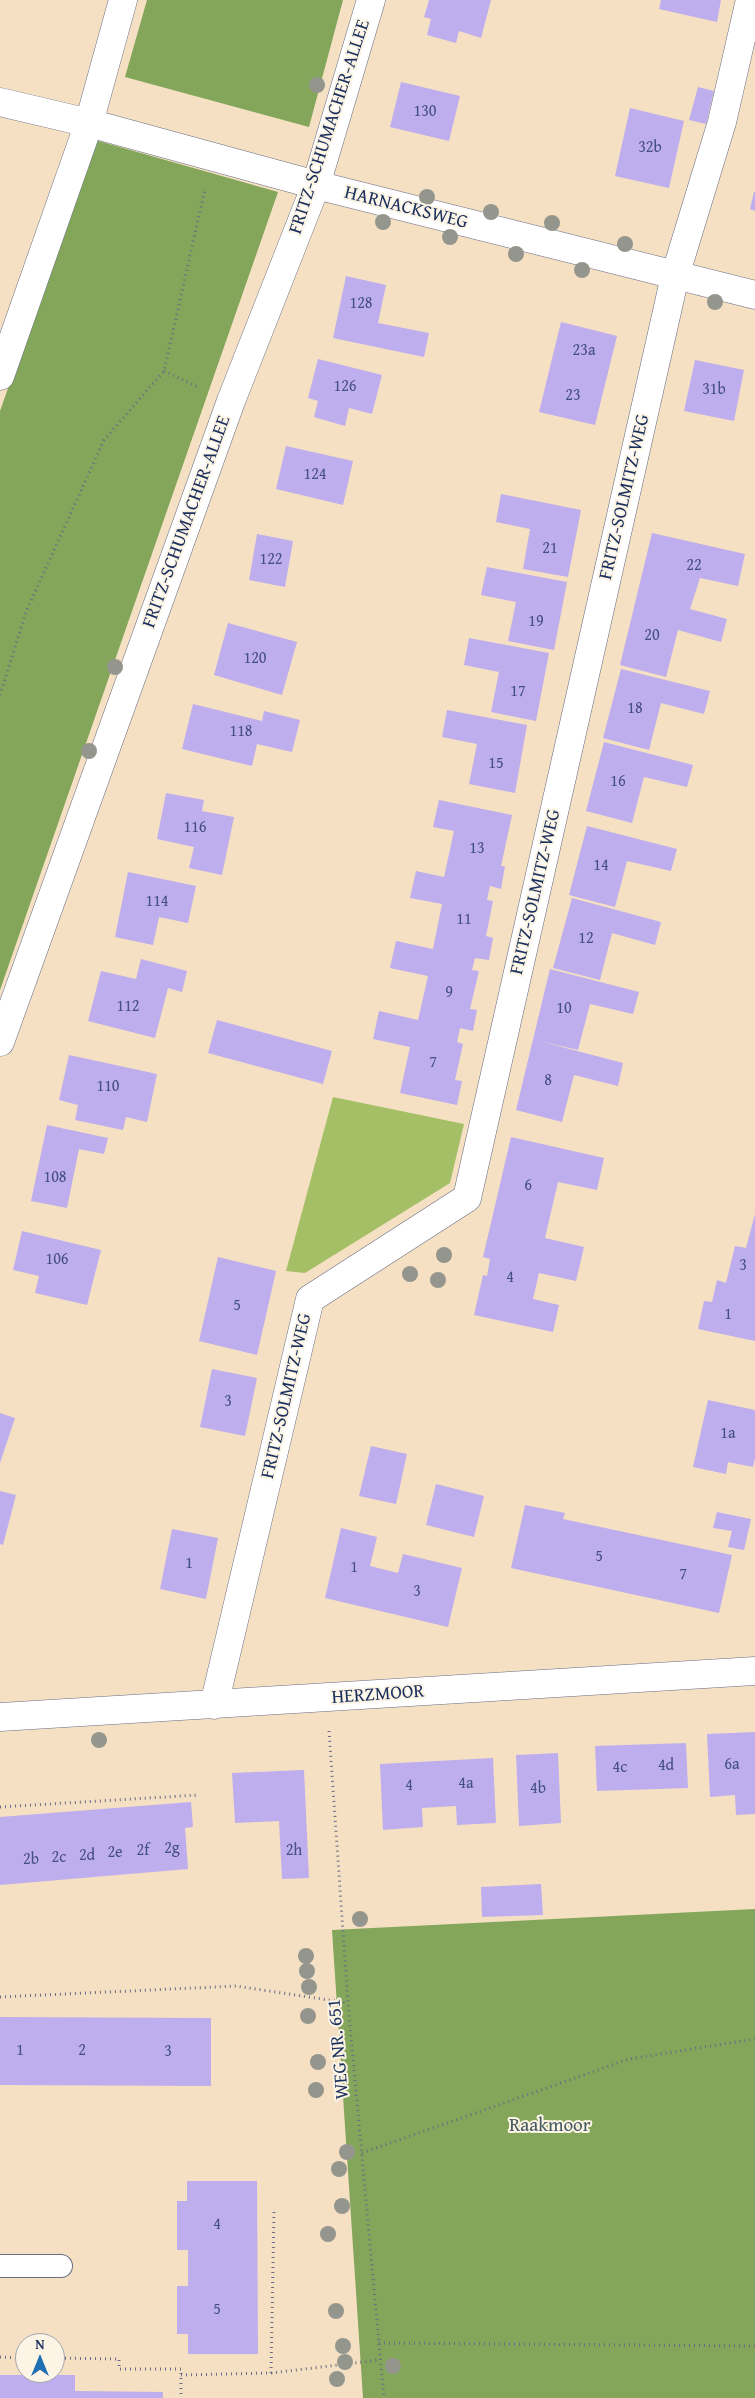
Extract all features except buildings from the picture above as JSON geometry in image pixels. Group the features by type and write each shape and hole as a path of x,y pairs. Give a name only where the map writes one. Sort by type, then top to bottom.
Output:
{"street":[{"path":"0,376 89,123 123,0"},
{"name":"FRITZ-SCHUMACHER-ALLEE","path":"0,1042 230,402 316,185 371,0"},
{"name":"FRITZ-SOLMITZ-WEG","path":"214,1705 310,1299 467,1198 675,276 722,122 750,0"},
{"name":"HARNACKSWEG","path":"0,102 89,123 316,185 755,295"},
{"name":"HERZMOOR","path":"0,1718 755,1671"}],"lane":[{"path":"0,2266 61,2266"}],"path":[{"path":"0,695 26,612 104,440 164,371 213,157"},
{"path":"164,371 230,402"},
{"name":"WEG NR. 651","path":"327,1698 348,2003 384,2398"},
{"path":"0,1807 198,1795"},
{"path":"0,1998 236,1986 348,2003"},
{"path":"362,2153 629,2059 755,2039"},
{"path":"271,2373 274,2211"},
{"path":"379,2343 755,2346"},
{"path":"0,2357 15,2358"},
{"path":"65,2358 119,2359 119,2370 181,2369 181,2398"},
{"path":"181,2375 271,2373 380,2360"}],"green space":[{"path":"147,0 343,0 309,127 125,77"},
{"path":"95,140 278,192 0,990 0,411"},
{"path":"333,1097 464,1124 450,1183 305,1273 286,1271"},
{"name":"Raakmoor","path":"755,1909 755,2398 363,2398 332,1930"}]}
